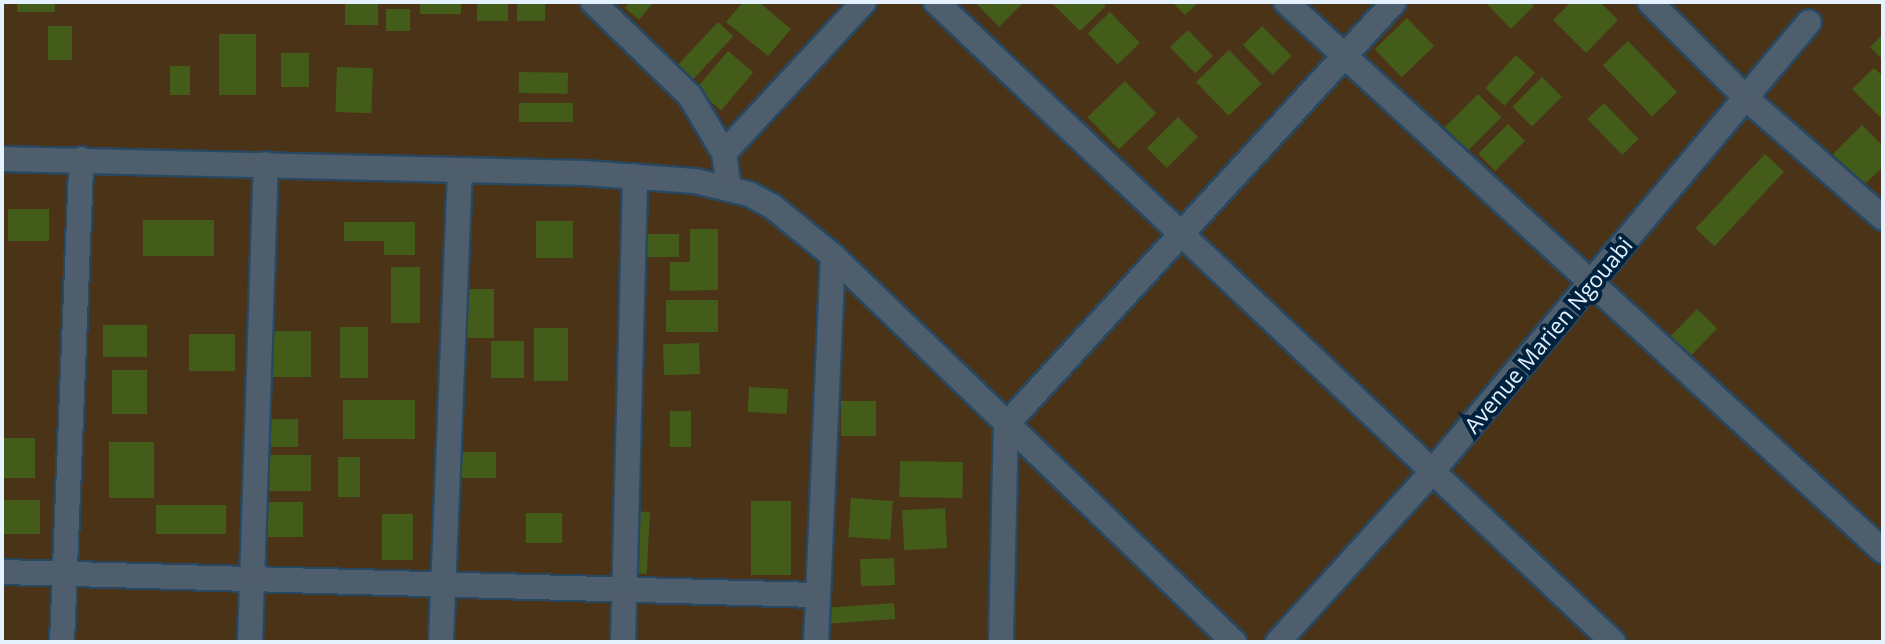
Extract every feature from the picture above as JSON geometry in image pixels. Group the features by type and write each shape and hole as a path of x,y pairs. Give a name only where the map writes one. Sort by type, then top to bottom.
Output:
{"street":[{"path":"593,2 690,96 724,153 729,188"},
{"path":"724,153 864,2"},
{"path":"936,2 1613,642"},
{"path":"1286,2 1883,551"},
{"path":"1001,642 1006,425 1394,2"},
{"path":"1650,2 1747,99 1883,218"},
{"name":"Avenue Marien Ngouabi","path":"1278,642 1431,473 1809,22"},
{"path":"2,159 635,176 729,188 772,206 833,256 1234,642"},
{"path":"62,642 81,159"},
{"path":"250,642 266,164"},
{"path":"441,642 460,171"},
{"path":"623,642 635,176"},
{"path":"816,642 833,256"},
{"path":"2,572 817,595"}],"shaded area":[{"path":"2,2 1883,2 1883,642 2,642"}],"building":[{"path":"17,2 55,2 55,12 17,12"},
{"path":"345,2 378,2 378,25 345,25"},
{"path":"420,2 461,2 461,14 420,14"},
{"path":"477,2 508,2 508,21 477,21"},
{"path":"517,2 545,2 545,21 517,21"},
{"path":"630,2 654,2 639,20 625,8"},
{"path":"743,2 759,2 791,29 768,56 726,22"},
{"path":"975,2 1024,2 999,27"},
{"path":"1051,2 1102,2 1106,6 1080,31"},
{"path":"1172,2 1199,2 1185,15"},
{"path":"1485,2 1530,2 1534,6 1511,29"},
{"path":"1571,2 1600,2 1618,20 1586,53 1553,20"},
{"path":"386,9 410,9 410,31 386,31"},
{"path":"1110,12 1140,43 1118,64 1088,34"},
{"path":"1407,18 1434,46 1402,77 1375,49"},
{"path":"718,22 733,36 689,84 674,70"},
{"path":"48,26 72,26 72,60 48,60"},
{"path":"1262,26 1292,56 1273,75 1243,45"},
{"path":"1188,30 1213,56 1195,73 1170,47"},
{"path":"219,34 256,34 256,95 219,95"},
{"path":"1883,34 1883,60 1870,47"},
{"path":"1628,41 1677,92 1652,116 1603,65"},
{"path":"1229,50 1262,84 1229,116 1196,82"},
{"path":"728,51 753,72 721,111 696,89"},
{"path":"281,53 309,53 309,87 281,87"},
{"path":"1516,55 1535,73 1504,106 1485,88"},
{"path":"170,66 190,66 190,95 170,95"},
{"path":"337,67 373,68 371,113 335,112"},
{"path":"1874,68 1883,76 1883,120 1852,89"},
{"path":"519,72 568,73 568,94 519,93"},
{"path":"1542,77 1562,97 1532,126 1512,107"},
{"path":"1125,81 1156,113 1119,149 1088,117"},
{"path":"1478,94 1501,117 1468,151 1445,127"},
{"path":"519,103 573,103 573,122 519,122"},
{"path":"1604,103 1639,139 1622,155 1587,119"},
{"path":"1178,117 1198,137 1167,168 1147,148"},
{"path":"1508,124 1525,141 1495,171 1478,154"},
{"path":"1862,125 1883,146 1883,167 1864,185 1833,154"},
{"path":"1765,154 1784,172 1714,246 1695,229"},
{"path":"8,209 49,209 49,241 8,241"},
{"path":"143,220 214,220 214,256 143,256"},
{"path":"536,221 573,221 573,258 536,258"},
{"path":"344,222 415,222 415,255 384,255 384,241 344,241"},
{"path":"690,229 718,229 718,290 670,291 670,262 690,262"},
{"path":"639,234 679,234 679,257 639,257"},
{"path":"391,267 420,267 420,323 391,323"},
{"path":"463,289 494,289 494,338 463,338"},
{"path":"666,300 718,300 718,332 666,332"},
{"path":"1697,309 1717,328 1684,362 1664,343"},
{"path":"103,325 147,325 147,357 103,357"},
{"path":"340,327 368,327 368,378 340,378"},
{"path":"534,328 568,328 568,381 534,381"},
{"path":"268,331 311,331 311,377 268,377"},
{"path":"189,334 235,334 235,371 189,371"},
{"path":"491,341 524,341 524,378 491,378"},
{"path":"699,343 700,374 664,375 663,344"},
{"path":"112,370 147,370 147,414 112,414"},
{"path":"749,387 788,389 787,414 748,412"},
{"path":"343,400 415,400 415,439 343,439"},
{"path":"841,401 876,401 876,436 841,436"},
{"path":"670,411 691,411 691,447 670,447"},
{"path":"263,419 298,419 298,447 263,447"},
{"path":"2,438 35,438 35,478 2,478"},
{"path":"109,442 154,442 154,498 109,498"},
{"path":"461,452 496,452 496,478 461,478"},
{"path":"264,455 311,455 311,491 264,491"},
{"path":"338,457 360,457 360,497 338,497"},
{"path":"900,461 963,462 962,498 899,497"},
{"path":"851,498 893,501 890,540 848,537"},
{"path":"2,500 40,500 40,534 2,534"},
{"path":"751,501 791,501 791,575 751,575"},
{"path":"260,502 303,502 303,537 260,537"},
{"path":"156,505 226,505 226,534 156,534"},
{"path":"945,508 947,548 904,550 902,510"},
{"path":"630,511 650,512 647,574 627,573"},
{"path":"526,513 562,513 562,543 526,543"},
{"path":"382,514 413,514 413,560 382,560"},
{"path":"894,558 895,585 861,586 860,559"},
{"path":"894,603 895,619 824,624 823,608"}]}
